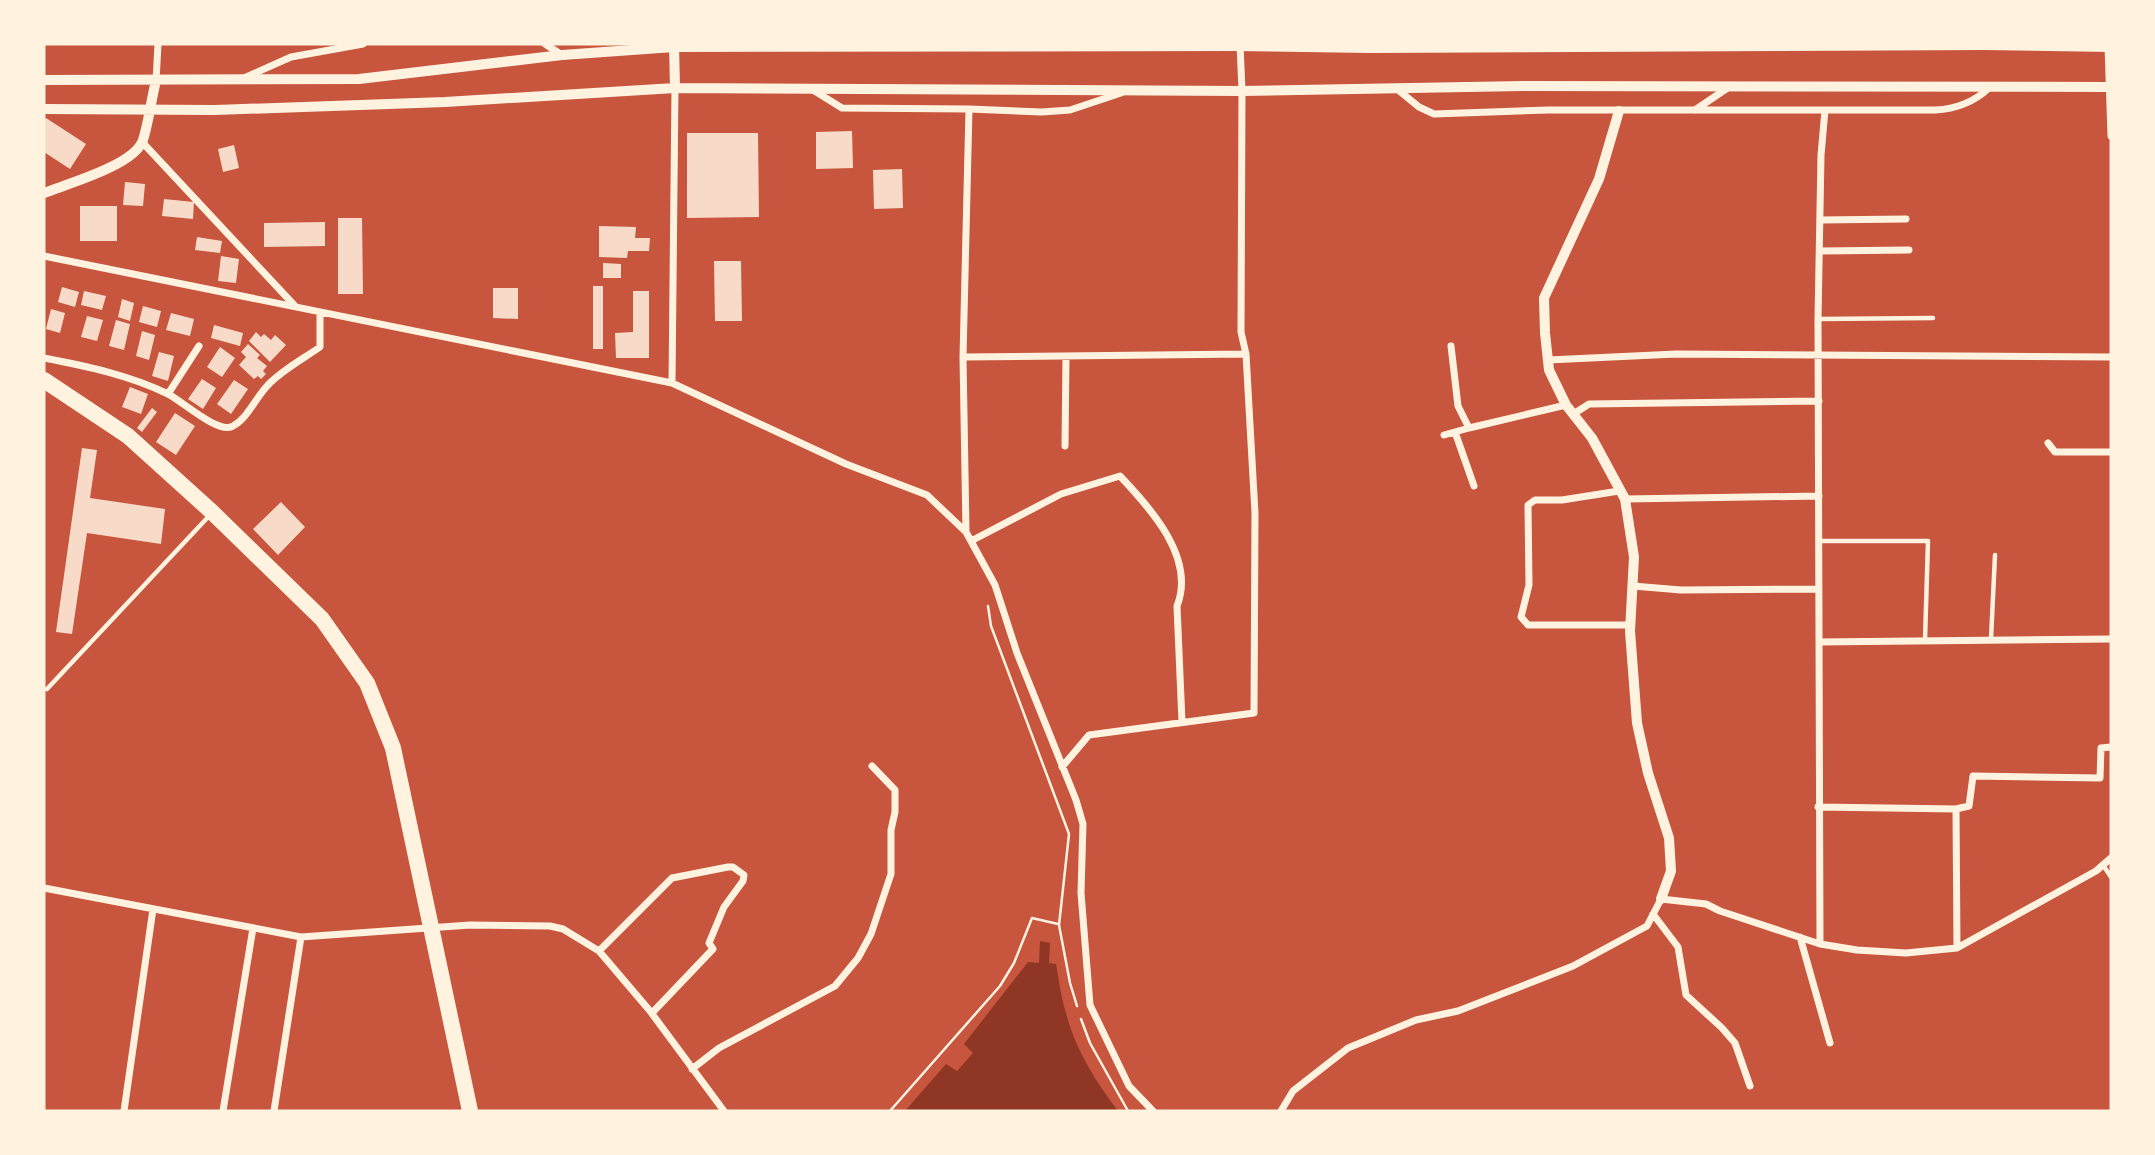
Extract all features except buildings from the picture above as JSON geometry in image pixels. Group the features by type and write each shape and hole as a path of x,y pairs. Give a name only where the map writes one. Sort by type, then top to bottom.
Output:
{"highway":[{"path":"44,380 128,436 212,513 322,619 367,683 393,748 470,1111"}],"street":[{"path":"44,193 116,164 143,143 156,81 158,44"},
{"path":"243,78 291,57 363,44"},
{"path":"545,44 562,55"},
{"path":"1062,766 1088,735 1254,713 1255,513 1246,354 1241,332 1240,45"},
{"path":"44,80 359,79 562,55 674,46 2109,46 2111,136"},
{"path":"672,383 674,46"},
{"path":"44,109 215,110 445,102 674,88 1242,91 1523,86 2111,87"},
{"path":"1694,110 1730,87"},
{"path":"809,88 842,108 1042,112 1090,105 1128,90"},
{"path":"1397,89 1419,107 1434,114 1954,109 1978,99 1989,88"},
{"path":"966,532 963,357 969,109"},
{"path":"1820,944 1818,319 1821,155 1825,110"},
{"path":"1280,1111 1293,1091 1349,1048 1416,1020 1458,1011 1573,967 1647,926 1661,900 1671,871 1669,838 1648,773 1637,723 1631,625 1634,557 1622,495 1592,438 1571,409 1549,370 1545,333 1544,298 1599,179 1619,111"},
{"path":"143,143 295,306"},
{"path":"1820,220 1906,219"},
{"path":"1820,251 1909,250"},
{"path":"44,256 672,383 846,464 927,495 966,532 995,585 1017,653 1062,766 1083,824 1081,893 1090,1005 1129,1086 1153,1111"},
{"path":"44,358 101,369 168,394 226,429 233,426 268,384 320,347 320,312"},
{"path":"168,394 199,346"},
{"path":"1451,346 1458,406 1469,428"},
{"path":"1548,360 1676,354 1819,353 2111,357"},
{"path":"963,357 1246,354"},
{"path":"1065,446 1066,356"},
{"path":"1444,435 1589,404 1819,401"},
{"path":"1455,432 1474,486"},
{"path":"2048,443 2055,452 2111,452"},
{"path":"971,541 1061,495 1120,476 1148,505 1179,556 1183,592 1177,606 1182,723"},
{"path":"1631,625 1528,625 1521,617 1529,585 1528,505 1535,500 1622,495 1819,496"},
{"path":"1633,586 1681,590 1819,589"},
{"path":"1819,642 2111,639"},
{"path":"1818,807 1956,809 1969,806 1973,776 2100,778 2101,747 2111,747"},
{"path":"692,1069 719,1048 835,986 858,958 871,934 891,873 895,790 872,766"},
{"path":"1956,809 1957,948"},
{"path":"1661,900 1706,904 1820,944 1857,950 1906,953 1957,948 2096,871 2111,858"},
{"path":"599,951 672,878 728,867 733,867 744,875 743,881 724,907 709,943 713,948 652,1013"},
{"path":"44,888 301,937 432,926 550,926 563,929 599,951 652,1013 723,1111"},
{"path":"124,1111 153,909"},
{"path":"1653,914 1678,947 1686,995 1735,1042 1750,1086"},
{"path":"223,1111 253,928"},
{"path":"274,1111 301,937"},
{"path":"1800,937 1830,1043"}],"lane":[{"path":"1818,319 1933,318"},
{"path":"47,689 212,513"},
{"path":"1819,541 1928,541 1925,640"},
{"path":"1991,639 1994,555"},
{"path":"2103,865 2111,877"}],"path":[{"path":"987,600 991,626 1069,834 1059,925 1077,1007"},
{"path":"890,1111 1000,986 1032,918 1059,925"},
{"path":"1082,1019 1090,1043 1128,1111"}],"shaded area":[{"path":"1040,941 1050,943 1049,963 1056,964 1064,1007 1081,1052 1094,1077 1118,1111 905,1111 946,1064 957,1071 973,1053 964,1044 1028,962 1039,963"}]}
